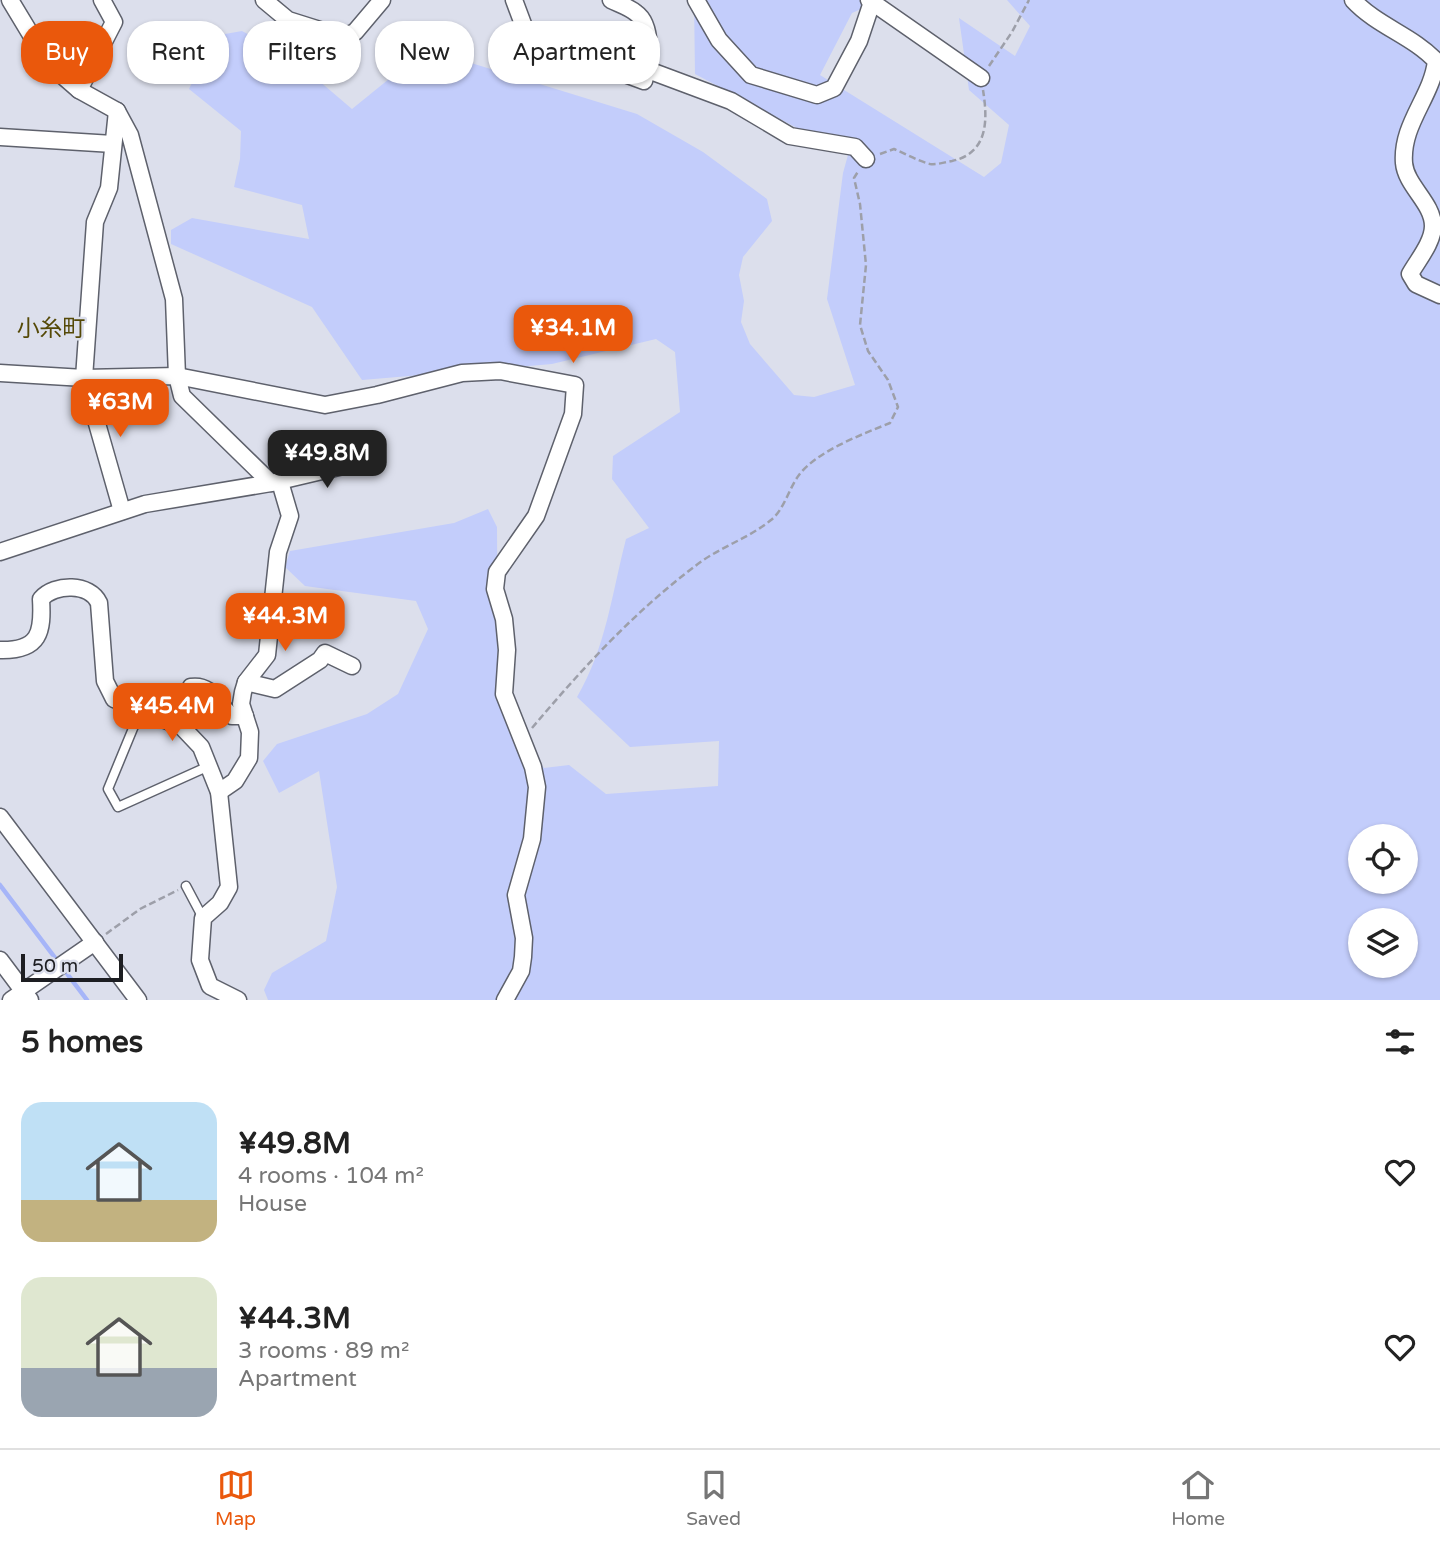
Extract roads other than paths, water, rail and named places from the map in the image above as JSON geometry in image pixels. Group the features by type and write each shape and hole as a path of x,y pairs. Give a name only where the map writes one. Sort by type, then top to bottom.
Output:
{"street":[{"path":"10,0 48,63 79,90 117,111 130,135 174,299 177,376 182,396 209,426 276,483 290,516 278,552 267,655 246,682 242,704 250,732 249,758 235,781 219,792"},
{"path":"79,90 114,22 102,0"},
{"path":"264,0 288,20 342,37 355,32 382,0"},
{"path":"514,0 522,21"},
{"path":"611,0 638,13 643,21"},
{"path":"696,0 719,40 751,75 817,95 834,88 859,41 870,1 981,78"},
{"path":"1353,0 1396,33 1423,47 1436,61 1434,77 1408,130 1404,163 1412,186 1431,215 1433,227 1410,274 1416,284 1440,295"},
{"path":"660,74 731,101 790,136 855,147 866,159"},
{"path":"117,111 109,188 95,222 85,378 122,511"},
{"path":"0,137 113,144"},
{"path":"0,373 85,378 177,376 324,405 377,396 462,373 500,371 575,385 573,414 536,516 497,572 495,589 504,619 506,706 523,738 537,787 532,839 516,895 524,938 521,971 505,1000"},
{"path":"0,552 145,503 276,483 343,466 371,451"},
{"path":"0,650 22,648 36,639 43,629 41,599 46,593 51,590 86,589 95,593 99,603 108,690 114,699 182,727 201,747 219,792 229,887 220,903 203,918 200,960 210,986 238,1000"},
{"path":"246,682 275,690 320,660 325,653 352,666"},
{"path":"172,723 191,687 196,686 212,691 232,716 245,716"},
{"path":"0,817 138,1000"},
{"path":"0,960 22,997 95,942"}],"lane":[{"path":"141,708 108,789 118,807 209,766"},
{"path":"186,886 203,918"}],"waterway":[{"path":"0,885 87,1000"}],"district":[{"name":"小糸町","path":"51,329"}]}
